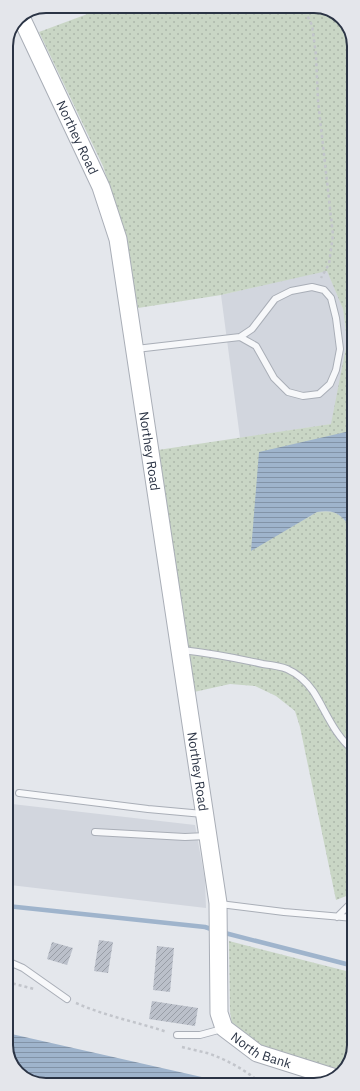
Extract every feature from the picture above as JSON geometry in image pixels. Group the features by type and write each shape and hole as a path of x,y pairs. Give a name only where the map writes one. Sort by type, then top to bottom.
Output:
{"street":[{"name":"Northey Road","path":"24,22 101,187 118,239 218,903"},
{"name":"North Bank","path":"218,903 220,1013 224,1028 257,1053 326,1076"}],"lane":[{"path":"135,349 240,337 252,329 274,299 290,291 312,287 324,290 331,298 336,318 340,349 336,370 330,384 319,394 303,396 288,392 274,378 256,346 240,337"},
{"path":"180,650 223,655 285,668 297,674 312,690 332,726 347,744"},
{"path":"19,793 148,809 204,814"},
{"path":"95,832 185,837 208,836"},
{"path":"218,903 284,912 347,918"},
{"path":"337,917 347,907"},
{"path":"13,964 23,968 67,999"},
{"path":"177,1035 200,1035 224,1028"}],"path":[{"path":"306,13 312,25 316,55 318,101 333,235 329,264 323,276 312,287"},
{"path":"67,999 94,1011 138,1022 177,1035"},
{"path":"178,1045 207,1053 231,1062 254,1078"}],"shaded area":[{"path":"327,270 343,309 347,342 332,424 240,438 221,295"},
{"path":"13,804 195,825 205,880 206,908 13,885"}],"green space":[{"path":"90,13 316,13 326,16 339,24 346,38 347,46 347,342 343,309 327,271 221,295 138,308 124,233 103,166 39,32"},
{"path":"347,342 347,435 251,550 317,512 324,511 334,513 342,517 347,523 347,896 336,900 300,727 295,711 276,696 255,686 230,684 194,692 158,450 331,424"},
{"path":"229,941 347,971 347,1045 344,1059 340,1065 330,1074 265,1051 232,1025 230,1011"}],"water":[{"path":"347,431 347,523 342,517 334,513 324,511 317,512 251,551 259,452"},
{"path":"13,1034 206,1078 44,1078 32,1075 21,1067 14,1053"}],"building":[{"path":"99,940 113,942 108,973 94,971"},
{"path":"52,942 73,948 67,965 47,959"},
{"path":"157,946 174,948 170,992 153,990"},
{"path":"152,1001 198,1008 195,1026 149,1019"}],"waterway":[{"path":"13,907 205,927 214,930"},
{"path":"221,932 347,964"}]}
